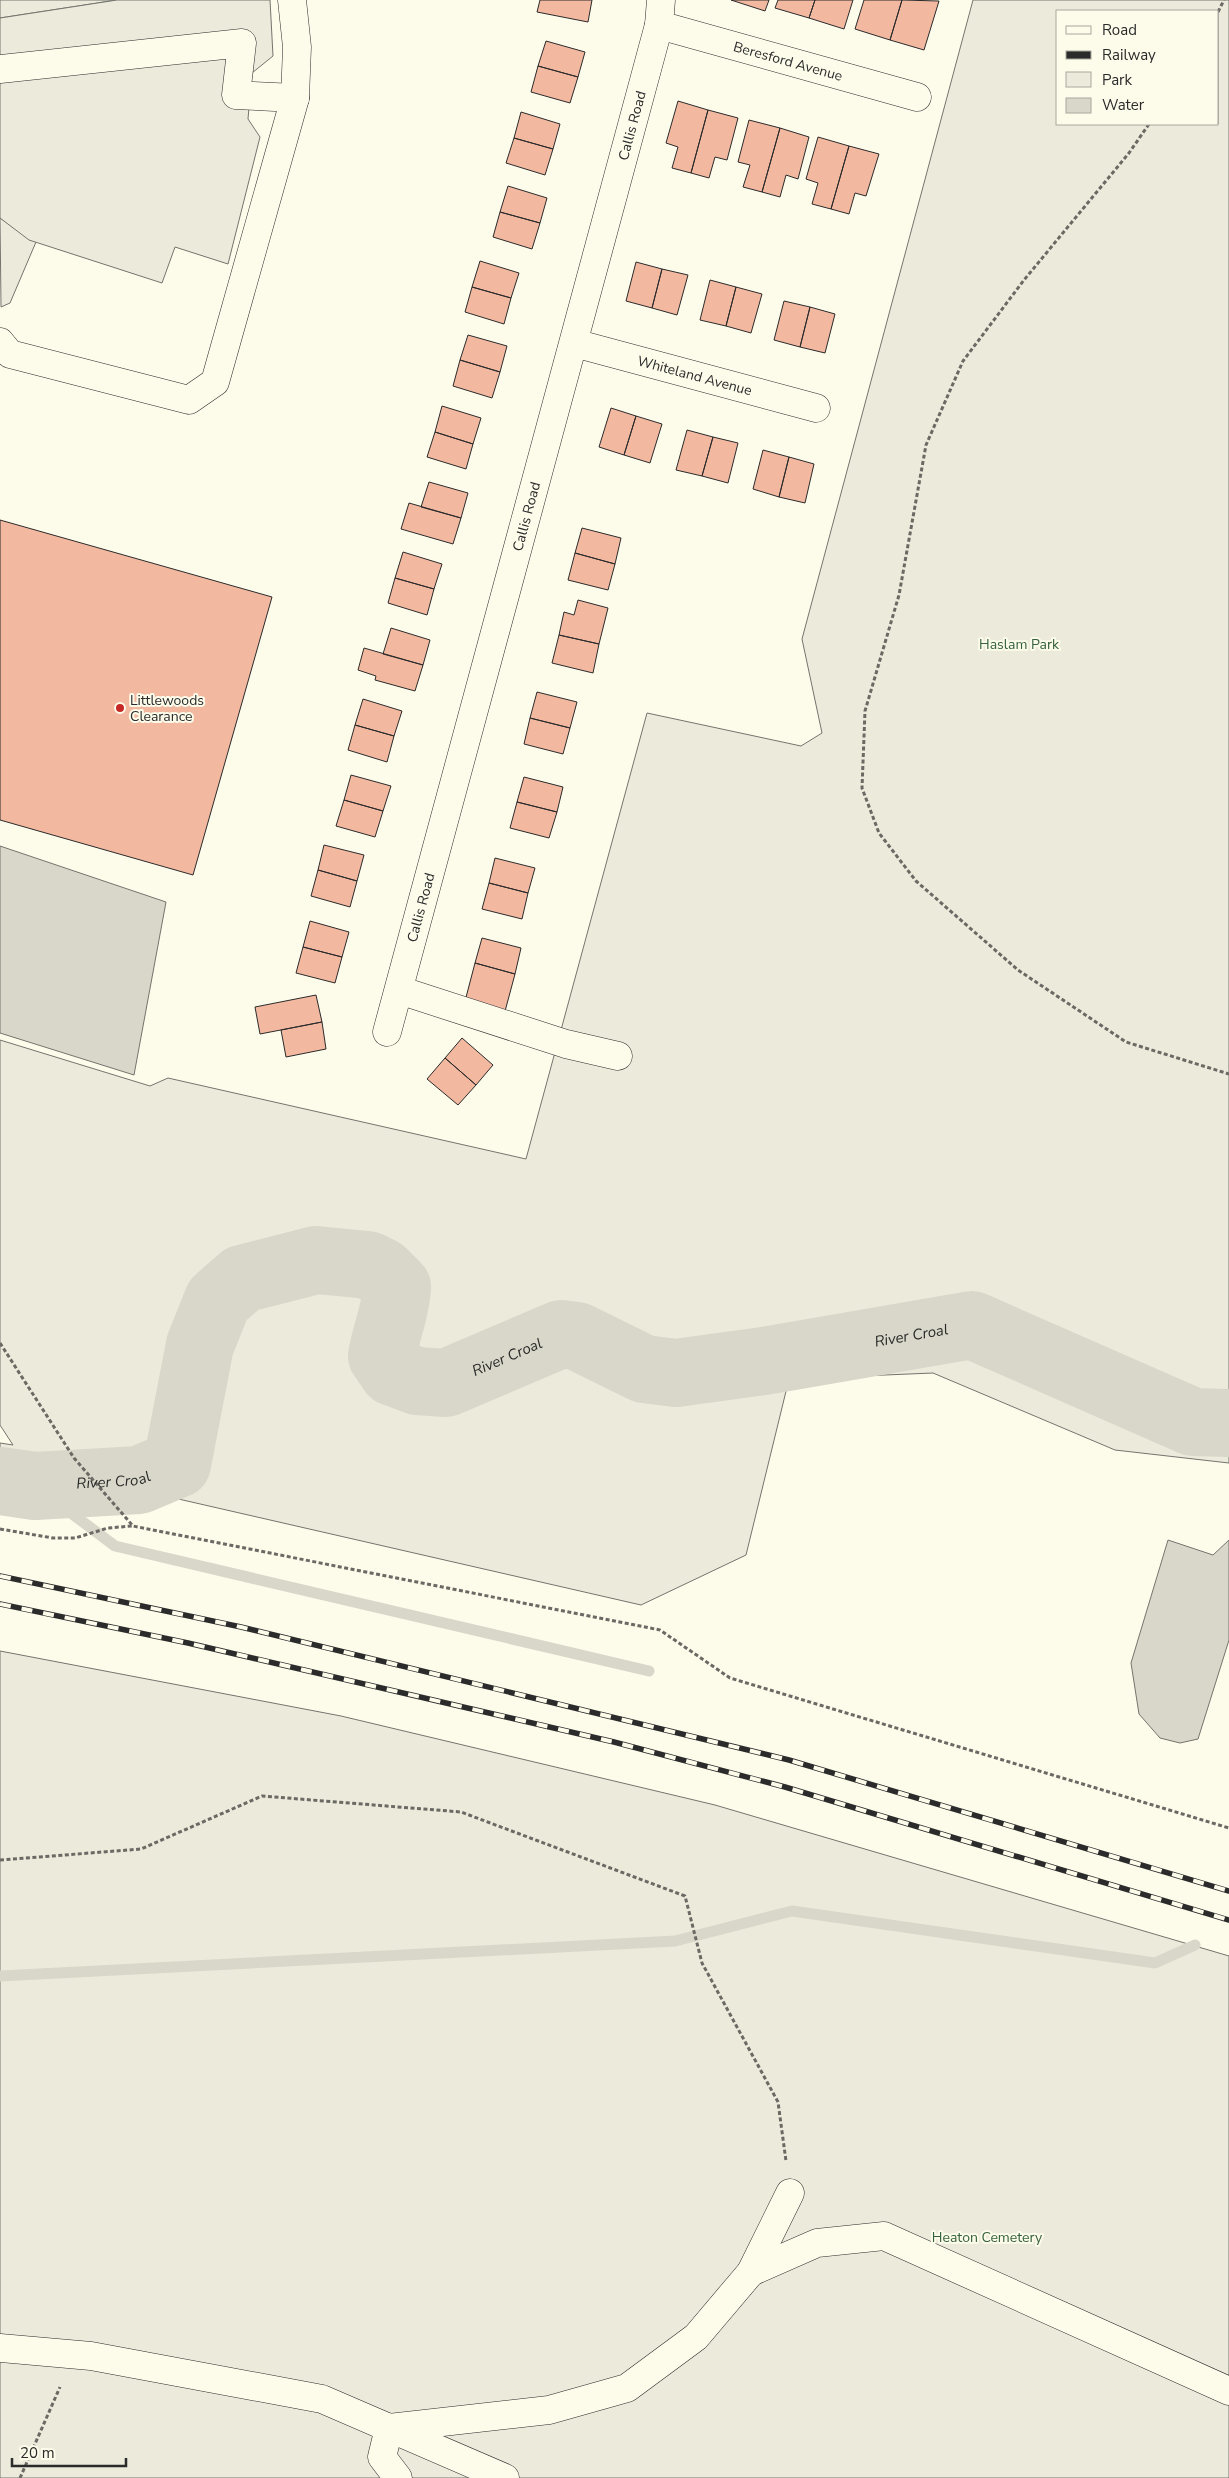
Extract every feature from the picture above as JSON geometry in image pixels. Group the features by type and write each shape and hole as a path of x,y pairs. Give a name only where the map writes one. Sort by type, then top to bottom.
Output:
{"street":[{"path":"0,342 10,354 189,400 215,382 295,98 297,47 292,0"},
{"name":"Beresford Avenue","path":"660,13 916,97"},
{"name":"Callis Road","path":"387,1032 574,343 660,13"},
{"path":"0,69 242,43 236,95 295,98"},
{"name":"Whiteland Avenue","path":"574,343 816,408"},
{"path":"399,990 566,1044 618,1056"},
{"path":"389,2428 549,2410 627,2388 696,2336 751,2272 790,2193"},
{"path":"751,2272 818,2243 884,2236 1229,2391"},
{"path":"0,2348 74,2354 322,2399 505,2478"},
{"path":"389,2428 382,2457 398,2478"}],"path":[{"path":"1148,125 1129,153 1024,280 963,361 926,445 899,595 865,711 862,788 879,833 916,881 1018,970 1126,1042 1229,1074"},
{"path":"0,1343 74,1458 133,1526"},
{"path":"0,1529 53,1538 80,1536 108,1528 133,1526 660,1630 730,1678 1229,1828"},
{"path":"0,1860 141,1849 262,1796 461,1812 685,1896 702,1963 778,2102 790,2193"},
{"path":"20,2478 74,2354"}],"green space":[{"path":"0,0 117,0 0,18"},
{"name":"Haslam Park","path":"973,0 1229,0 1229,1463 1115,1450 933,1373 789,1379 746,1555 641,1605 161,1495 124,1482 28,1501 0,1497 0,1443 13,1445 0,1425 0,1040 150,1086 168,1078 526,1159 647,713 801,746 822,733 802,639"},
{"path":"0,218 36,242 10,303 1,307"},
{"name":"Heaton Cemetery","path":"0,1651 341,1716 715,1805 1229,1956 1229,2478 0,2478"}],"shaded area":[{"path":"117,0 270,0 273,56 252,73 248,119 260,137 228,264 175,247 162,283 29,240 0,218 0,18"}],"water":[{"path":"0,846 166,902 134,1075 0,1033"},
{"path":"1168,1540 1213,1555 1229,1540 1229,1640 1198,1739 1180,1743 1160,1738 1139,1714 1131,1663"}],"building":[{"path":"540,0 592,0 588,22 537,12"},
{"path":"731,0 769,0 765,11"},
{"path":"778,0 815,0 809,18 775,8"},
{"path":"815,0 853,0 844,29 809,18"},
{"path":"864,0 902,0 890,40 855,29"},
{"path":"902,0 939,1 924,50 890,40"},
{"path":"546,41 585,52 578,77 538,66"},
{"path":"538,66 578,77 570,103 531,92"},
{"path":"678,101 708,110 691,173 672,168 678,147 666,143"},
{"path":"708,110 738,118 727,160 715,157 709,178 691,173"},
{"path":"521,112 560,124 553,149 514,138"},
{"path":"749,120 780,128 762,192 743,187 750,165 738,162"},
{"path":"780,128 809,137 798,179 786,175 780,197 762,192"},
{"path":"818,137 849,146 831,209 812,204 818,183 806,179"},
{"path":"514,138 553,149 545,175 506,163"},
{"path":"849,146 879,154 866,196 855,193 849,214 831,209"},
{"path":"508,186 547,198 540,223 500,212"},
{"path":"500,212 540,223 532,249 493,237"},
{"path":"480,261 519,273 511,298 472,287"},
{"path":"636,262 662,269 652,308 626,301"},
{"path":"662,269 688,275 677,315 652,308"},
{"path":"710,280 736,287 726,326 700,320"},
{"path":"472,287 511,298 504,324 465,312"},
{"path":"736,287 762,294 751,333 726,326"},
{"path":"784,301 810,307 800,347 774,340"},
{"path":"810,307 835,314 825,353 800,347"},
{"path":"468,335 507,346 500,372 460,360"},
{"path":"460,360 500,372 492,398 453,386"},
{"path":"442,406 481,418 473,444 435,432"},
{"path":"611,408 636,416 624,455 599,447"},
{"path":"636,416 662,424 650,463 624,455"},
{"path":"687,430 713,437 702,476 676,470"},
{"path":"435,432 473,444 466,469 427,457"},
{"path":"713,437 738,443 728,483 702,476"},
{"path":"763,450 789,457 779,497 753,489"},
{"path":"789,457 814,464 805,503 779,497"},
{"path":"429,482 468,493 461,518 421,507"},
{"path":"409,503 461,518 453,544 401,529"},
{"name":"Littlewoods Clearance","path":"0,520 272,597 193,875 0,820"},
{"path":"582,528 621,538 615,564 575,553"},
{"path":"403,552 442,564 434,589 395,578"},
{"path":"575,553 615,564 608,590 568,580"},
{"path":"395,578 434,589 427,615 388,603"},
{"path":"578,600 608,608 599,644 559,635 564,612 574,615"},
{"path":"391,628 430,640 423,665 383,654"},
{"path":"559,635 599,644 593,673 552,663"},
{"path":"364,648 423,665 415,691 375,680 376,676 358,670"},
{"path":"537,692 577,702 570,728 530,718"},
{"path":"363,699 402,711 394,736 355,725"},
{"path":"530,718 570,728 563,754 524,744"},
{"path":"355,725 394,736 387,762 348,750"},
{"path":"351,775 391,786 383,811 344,800"},
{"path":"524,777 563,787 557,812 517,802"},
{"path":"344,800 383,811 375,837 336,826"},
{"path":"517,802 557,812 549,838 510,828"},
{"path":"324,845 364,855 357,881 318,870"},
{"path":"495,858 535,868 528,893 489,883"},
{"path":"318,870 357,881 350,907 311,896"},
{"path":"489,883 528,893 522,919 482,909"},
{"path":"310,921 349,932 342,957 303,947"},
{"path":"482,938 521,948 515,974 475,963"},
{"path":"303,947 342,957 335,983 296,973"},
{"path":"475,963 515,974 504,1015 464,1005"},
{"path":"316,995 322,1022 260,1034 255,1007"},
{"path":"322,1022 326,1049 286,1057 281,1030"},
{"path":"462,1038 493,1065 476,1085 445,1058"},
{"path":"445,1058 476,1085 458,1105 427,1079"}],"waterway":[{"name":"River Croal","path":"0,1481 35,1486 139,1480 177,1464 200,1345 218,1300 242,1279 316,1260 368,1265 382,1272 397,1287 395,1305 382,1356 393,1372 417,1381 446,1383 561,1334 577,1336 644,1369 676,1373 764,1361 972,1325 1193,1422 1229,1423"},
{"path":"35,1486 115,1546 649,1671"},
{"path":"0,1976 675,1941 792,1911 1155,1963 1195,1945"}],"railway":[{"path":"0,1576 241,1627 789,1760 1229,1891"},
{"path":"0,1604 188,1643 614,1742 785,1787 1229,1920"}],"place":[{"name":"Littlewoods Clearance","path":"120,708"}]}
